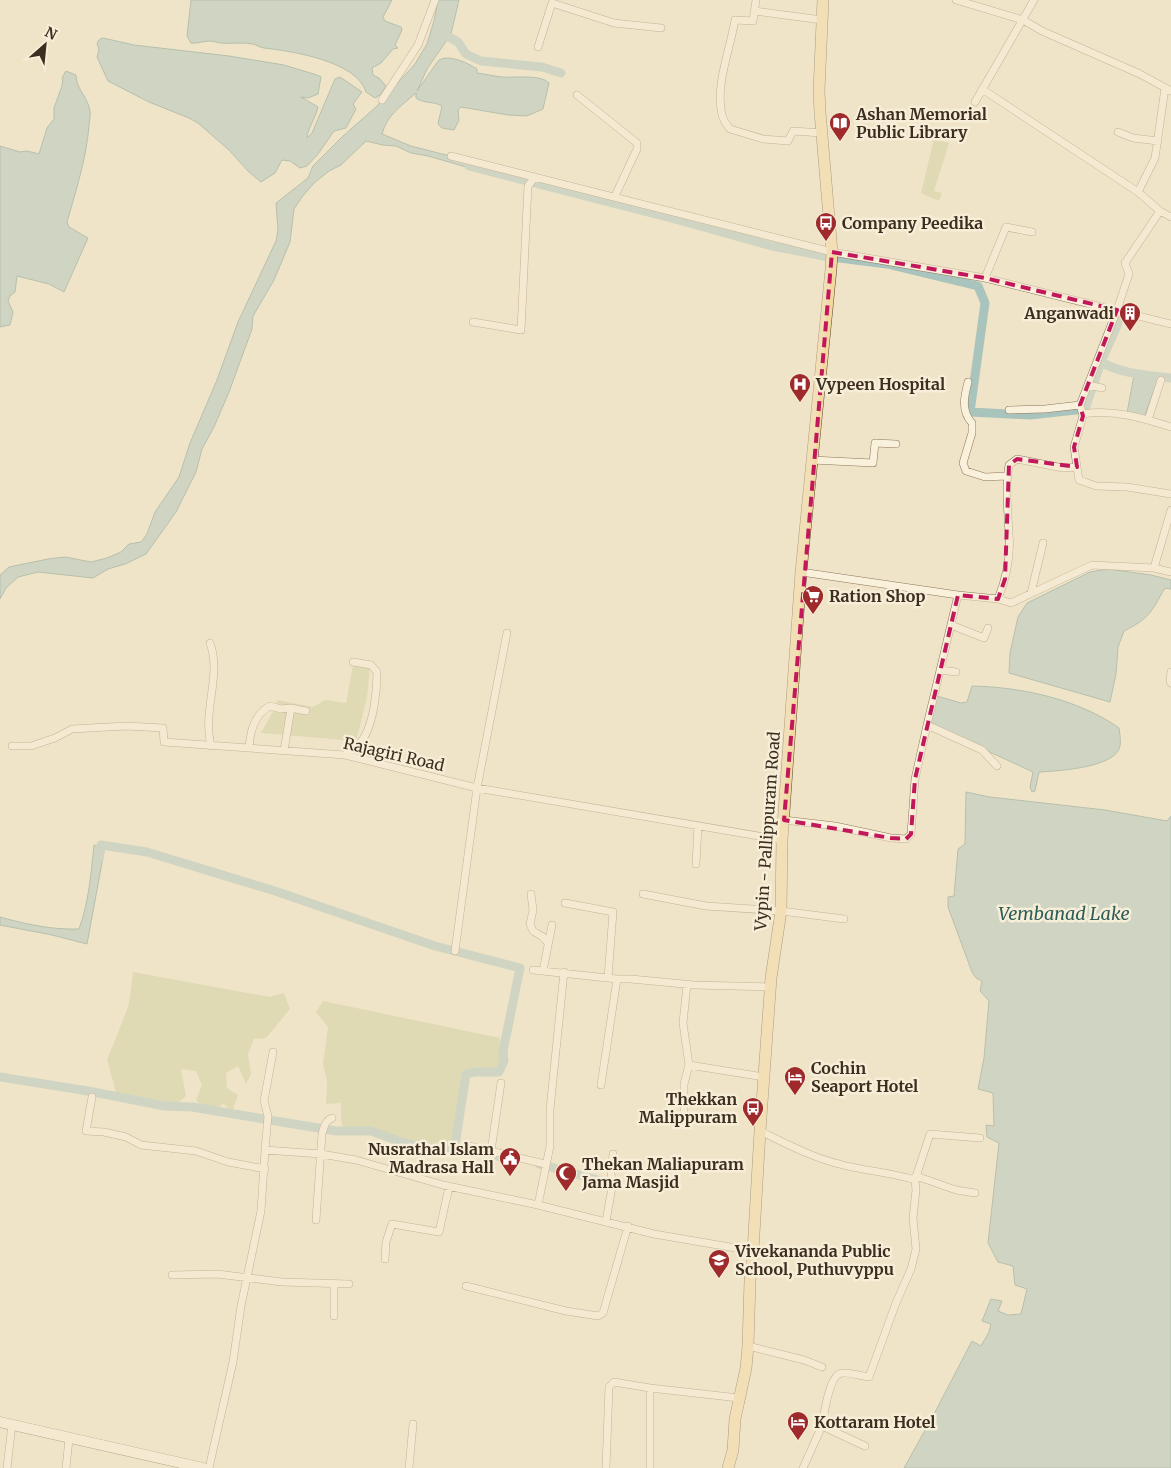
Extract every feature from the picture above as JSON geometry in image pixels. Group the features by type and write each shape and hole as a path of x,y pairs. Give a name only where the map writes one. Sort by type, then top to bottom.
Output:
{"main road":[{"name":"Vypin - Pallippuram Road","path":"728,1468 733,1450 735,1419 748,1346 749,1297 754,1251 770,986 781,911 782,840 801,572 832,257 819,91 823,0"},
{"path":"0,1422 203,1468"}],"street":[{"path":"382,100 418,45 435,0"},
{"path":"756,0 753,21 735,20 730,50 723,72 722,116 730,129 762,140 788,141 793,131 822,133"},
{"path":"956,0 1023,20 1042,31 1140,74 1168,90 1155,158 1138,192"},
{"path":"975,102 1034,0"},
{"path":"538,47 548,2 614,23 661,28"},
{"path":"755,11 822,20"},
{"path":"982,89 1138,192 1160,211 1171,217"},
{"path":"578,94 637,143 637,149 615,196"},
{"path":"1118,132 1133,138 1158,141"},
{"path":"451,156 615,196 832,257 985,278 1171,324"},
{"path":"473,322 521,330 528,186 535,177"},
{"path":"1160,211 1127,259 1125,266 1129,274 1118,310 1080,405 1083,414 1074,447 1078,480 1096,486 1127,487 1171,494"},
{"path":"985,278 1006,228 1032,232"},
{"path":"1148,420 1161,380"},
{"path":"968,382 964,404 966,416 972,423 972,433 963,463 966,471 985,477 1007,476"},
{"path":"1088,385 1102,388"},
{"path":"1009,410 1046,409 1080,405"},
{"path":"1083,414 1097,412 1117,414 1171,427"},
{"path":"812,460 873,463 875,443 896,444"},
{"path":"998,599 1005,579 1009,536 1007,476 1009,464 1017,459 1063,468 1077,467"},
{"path":"1154,568 1171,510"},
{"path":"1031,593 1043,543"},
{"path":"801,572 998,599 1011,603 1092,565 1154,568 1171,572"},
{"path":"784,820 835,826 891,838 906,839 911,834 915,779 958,595"},
{"path":"951,625 984,638 988,628"},
{"path":"455,951 477,788 506,633"},
{"path":"210,642 215,668 208,713 208,733 211,746"},
{"path":"345,755 363,739 370,720 377,690 377,672 370,665 353,662"},
{"path":"940,670 956,672"},
{"path":"1171,672 1171,683"},
{"path":"248,748 249,738 257,717 265,709 270,706 306,711"},
{"path":"284,751 291,708"},
{"name":"Rajagiri Road","path":"12,746 31,746 55,738 72,729 126,726 163,728 164,742 345,755 477,788 782,840"},
{"path":"927,726 982,750 997,766"},
{"path":"696,864 698,826"},
{"path":"531,894 533,910 530,924 533,931 544,937 547,942"},
{"path":"643,894 706,906 781,911 844,919"},
{"path":"565,903 613,912 608,978"},
{"path":"543,971 547,942 552,926"},
{"path":"533,970 687,985 770,986"},
{"path":"538,1205 550,1146 550,1109 564,972"},
{"path":"601,1085 617,979"},
{"path":"684,1124 684,1084 689,1065 683,1023 687,985"},
{"path":"209,1468 231,1371 240,1306 248,1277 261,1211 268,1119 264,1101 273,1052"},
{"path":"689,1065 764,1076"},
{"path":"491,1151 501,1083"},
{"path":"92,1097 86,1131 104,1132 126,1137 141,1144 196,1151 228,1162 265,1169"},
{"path":"316,1220 322,1134 325,1124 332,1118"},
{"path":"760,1131 802,1151 839,1164 898,1174 956,1190 975,1193"},
{"path":"803,1468 822,1426 830,1388 836,1375 840,1373 869,1377 911,1268 916,1249 913,1218 916,1178 930,1134 980,1138"},
{"path":"469,1146 545,1165"},
{"path":"266,1150 321,1154 356,1160 449,1187 538,1205 654,1234 754,1251"},
{"path":"606,1221 614,1154"},
{"path":"385,1259 386,1242 392,1224 439,1232 449,1187"},
{"path":"466,1286 566,1311 598,1316 603,1313 628,1226"},
{"path":"172,1275 217,1274 282,1282 349,1284"},
{"path":"334,1284 334,1316"},
{"path":"748,1346 804,1360 822,1367"},
{"path":"606,1468 609,1386 614,1382 739,1398"},
{"path":"650,1388 650,1468"},
{"path":"7,1468 12,1424"},
{"path":"410,1468 413,1424"},
{"path":"822,1426 865,1446"},
{"path":"66,1468 69,1439"}],"highlighted area":[{"path":"832,252 985,278 1117,310 1080,405 1083,416 1074,447 1077,467 1017,459 1009,465 1005,579 998,599 958,595 915,779 911,834 906,839 784,820"}],"green space":[{"path":"934,139 949,143 934,191 942,193 939,201 921,193"},
{"path":"353,665 370,666 367,698 356,741 261,733 276,706 277,700 313,707 325,700 346,703"},
{"path":"133,972 270,997 284,993 290,1009 266,1038 254,1039 248,1054 251,1074 246,1084 238,1066 226,1073 227,1088 238,1095 232,1112 223,1103 217,1110 204,1109 196,1100 202,1085 196,1071 181,1069 186,1096 176,1104 116,1093 107,1059 129,1004"},
{"path":"323,1001 500,1038 499,1065 496,1068 470,1071 458,1148 427,1146 390,1136 367,1127 343,1128 341,1103 326,1104 327,1081 323,1064 328,1027 316,1012"}],"water":[{"path":"191,0 392,0 383,17 385,21 401,27 402,30 395,45 398,48 393,49 381,63 372,68 373,75 379,78 386,86 381,94 375,98 366,92 360,81 350,72 322,59 264,48 249,43 210,41 191,43 187,36"},
{"path":"438,0 459,0 451,34 427,69 417,91 438,61 452,58 477,69 477,73 502,77 534,77 545,80 549,83 543,109 527,116 508,115 461,107 458,110 459,120 454,130 442,128 438,124 442,106 419,100 416,98 416,93 391,116 382,134 411,146 454,157 487,169 473,169 411,153 396,146 366,141 341,165 329,171 314,183 294,209 290,242 274,280 253,316 252,329 229,392 202,449 196,472 176,512 146,554 125,564 108,569 93,578 38,572 18,577 6,588 0,599 0,575 9,567 65,557 91,562 121,552 129,544 141,542 147,534 155,512 179,477 190,443 217,380 238,322 276,241 278,230 276,203 308,178 313,166 376,107 415,64 427,44"},
{"path":"103,38 134,45 229,56 284,65 317,75 321,77 318,94 308,98 301,97 318,107 307,138 312,133 335,79 340,77 362,92 353,104 356,109 346,128 334,131 307,166 300,168 290,161 282,160 275,173 261,182 198,123 149,102 108,81 97,57 99,50 97,43"},
{"path":"66,71 76,75 78,85 89,106 90,115 83,163 67,222 69,227 88,238 64,292 49,284 17,276 15,292 8,301 13,312 10,325 0,327 0,146 20,152 27,151 39,154 47,128 54,119 54,108"},
{"path":"1134,375 1158,379 1144,418 1127,413"},
{"path":"1108,569 1171,580 1171,589 1165,588 1149,614 1124,631 1118,647 1116,674 1110,702 1009,673 1010,653 1018,617 1027,603 1090,572"},
{"path":"972,686 1029,692 1048,696 1086,709 1119,728 1119,749 1112,757 1093,765 1082,768 1039,772 1035,791 1032,792 1030,787 1033,772 938,728 929,722 937,696 961,703 967,702"},
{"name":"Vembanad Lake","path":"966,792 990,797 1105,810 1167,821 1171,816 1171,1468 904,1468 972,1341 981,1346 989,1332 991,1324 982,1321 991,1299 1002,1301 998,1311 1008,1315 1021,1314 1027,1289 1015,1285 1013,1266 998,1262 988,1243 999,1143 987,1137 986,1125 994,1126 993,1093 978,1089 984,1058 989,1001 980,991 982,981 976,978 972,972 948,907 948,897 954,896 958,849 965,844"},
{"path":"94,845 101,848 104,852 87,944 0,925 0,917 39,926 79,929 91,877"}],"waterway":[{"path":"440,32 458,42 466,54 481,61 542,67 561,73"},
{"path":"469,166 772,246 824,256 887,264 978,286 985,303 970,412 1030,415 1085,409 1120,315"},
{"path":"1101,362 1126,372 1171,378"},
{"path":"99,858 101,845 147,852 275,891 435,946 520,968 503,1051 504,1061 499,1072 466,1074 454,1152"},
{"path":"0,1077 165,1106 192,1107 336,1131 371,1131 404,1143 450,1152 472,1150 501,1157"},
{"path":"539,1164 605,1182"}],"place":[{"name":"Ashan Memorial Public Library","path":"840,142"},
{"name":"Company Peedika","path":"826,242"},
{"name":"Anganwadi","path":"1130,332"},
{"name":"Vypeen Hospital","path":"800,403"},
{"name":"Ration Shop","path":"813,615"},
{"name":"Cochin Seaport Hotel","path":"795,1096"},
{"name":"Thekkan Malippuram","path":"753,1127"},
{"name":"Nusrathal Islam Madrasa Hall","path":"510,1177"},
{"name":"Thekan Maliapuram Jama Masjid","path":"566,1192"},
{"name":"Vivekananda Public School, Puthuvyppu","path":"719,1279"},
{"name":"Kottaram Hotel","path":"798,1441"}]}
